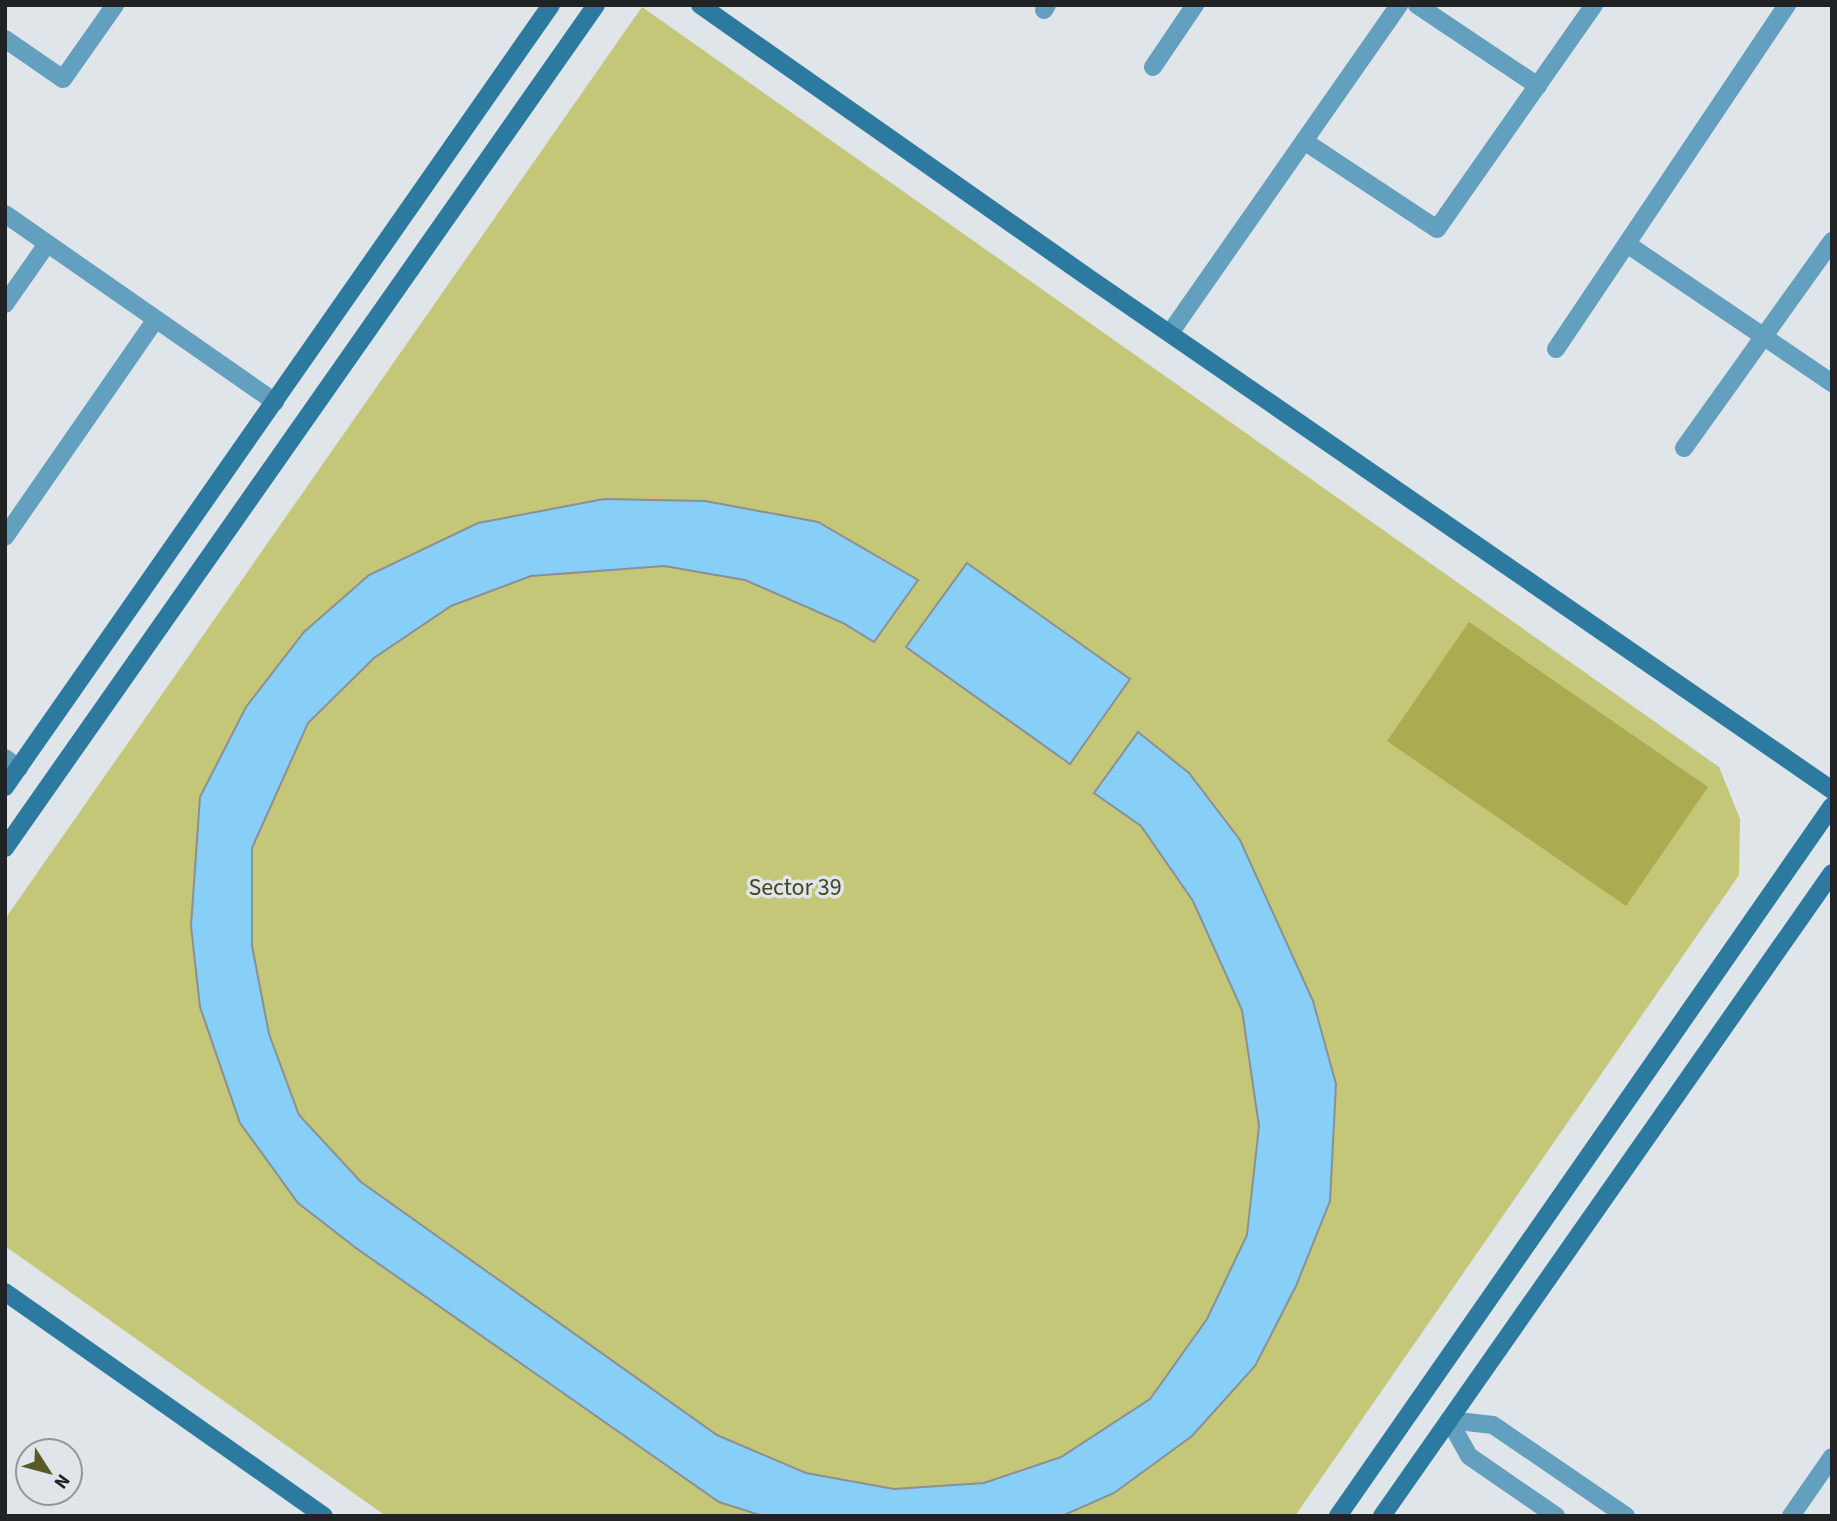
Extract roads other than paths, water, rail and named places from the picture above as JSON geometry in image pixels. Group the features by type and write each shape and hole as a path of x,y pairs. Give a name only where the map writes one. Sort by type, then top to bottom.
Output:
{"street":[{"path":"5,39 63,79 115,5"},
{"path":"5,787 12,763 275,402 551,5"},
{"path":"5,848 596,5"},
{"path":"700,5 1832,789"},
{"path":"1153,67 1195,5"},
{"path":"1170,333 1399,5"},
{"path":"1417,5 1538,86"},
{"path":"1304,141 1437,229 1594,5"},
{"path":"1556,349 1787,5"},
{"path":"5,214 275,402"},
{"path":"1684,448 1832,241"},
{"path":"5,304 47,244"},
{"path":"1627,244 1832,383"},
{"path":"5,537 156,319"},
{"path":"1338,1516 1832,806"},
{"path":"1382,1516 1832,873"},
{"path":"5,1292 324,1516"},
{"path":"1449,1420 1469,1456 1556,1516"},
{"path":"1449,1420 1493,1425 1626,1516"},
{"path":"1791,1516 1832,1457"}],"park label":[{"name":"Sector 39","path":"795,887"}]}
